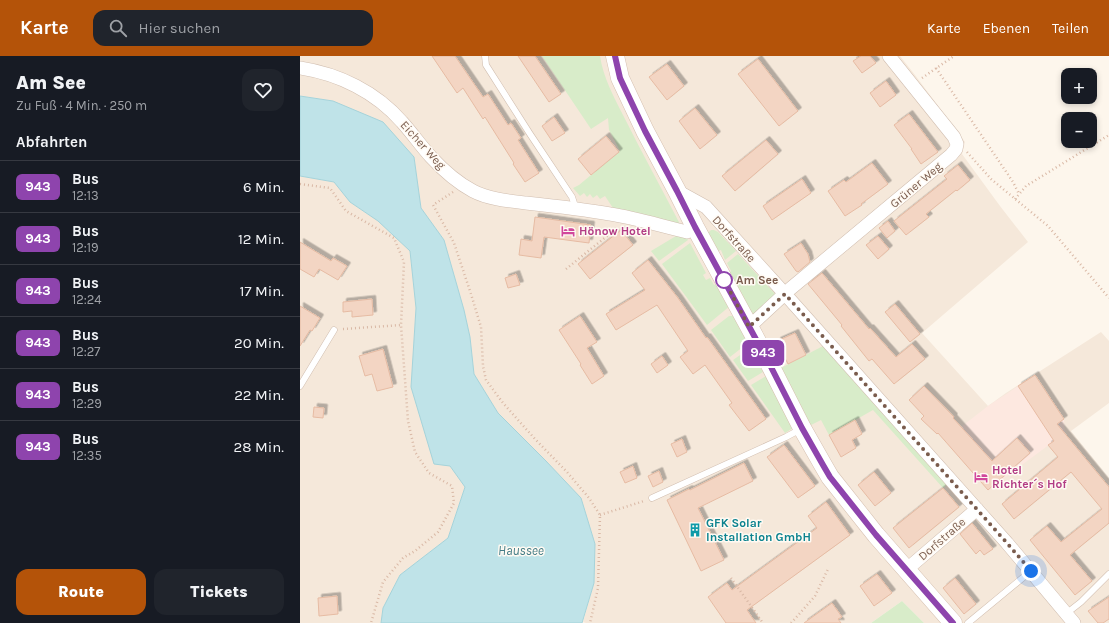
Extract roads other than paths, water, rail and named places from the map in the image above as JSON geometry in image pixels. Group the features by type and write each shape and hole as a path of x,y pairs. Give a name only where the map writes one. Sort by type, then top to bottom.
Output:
{"main road":[{"name":"Dorfstraße","path":"615,56 620,78 645,131 802,428 830,477 876,535 953,623"}],"street":[{"name":"Grüner Weg","path":"749,327 785,294 951,155 956,149 958,144 954,137 889,56"},
{"name":"Eicher Weg","path":"300,68 326,74 362,88 402,121 431,157 453,178 474,191 499,199 576,209"},
{"name":"Dorfstraße","path":"677,191 706,207 977,509 1070,618"},
{"name":"Dorfstraße","path":"576,209 611,214 687,232 695,227"},
{"name":"Dorfstraße","path":"906,570 977,509"}],"lane":[{"path":"485,56 486,65 572,197 576,209"},
{"path":"300,386 334,330"},
{"path":"652,498 786,437 802,428"},
{"path":"968,623 1031,571"},
{"path":"1070,618 1081,602 1109,574"}],"water":[{"name":"Haussee","path":"300,96 333,101 383,122 414,157 421,208 444,240 464,310 470,337 474,374 498,413 581,498 595,544 594,583 582,623 381,623 383,608 400,575 448,538 465,487 450,466 434,464 411,387 416,308 410,251 378,221 350,202 334,182 300,176"}],"place":[{"name":"Hönow Hotel","path":"568,231"},
{"name":"Am See","path":"724,280"},
{"name":"Hotel Richter´s Hof","path":"981,477"},
{"name":"GFK Solar Installation GmbH","path":"695,530"}]}
